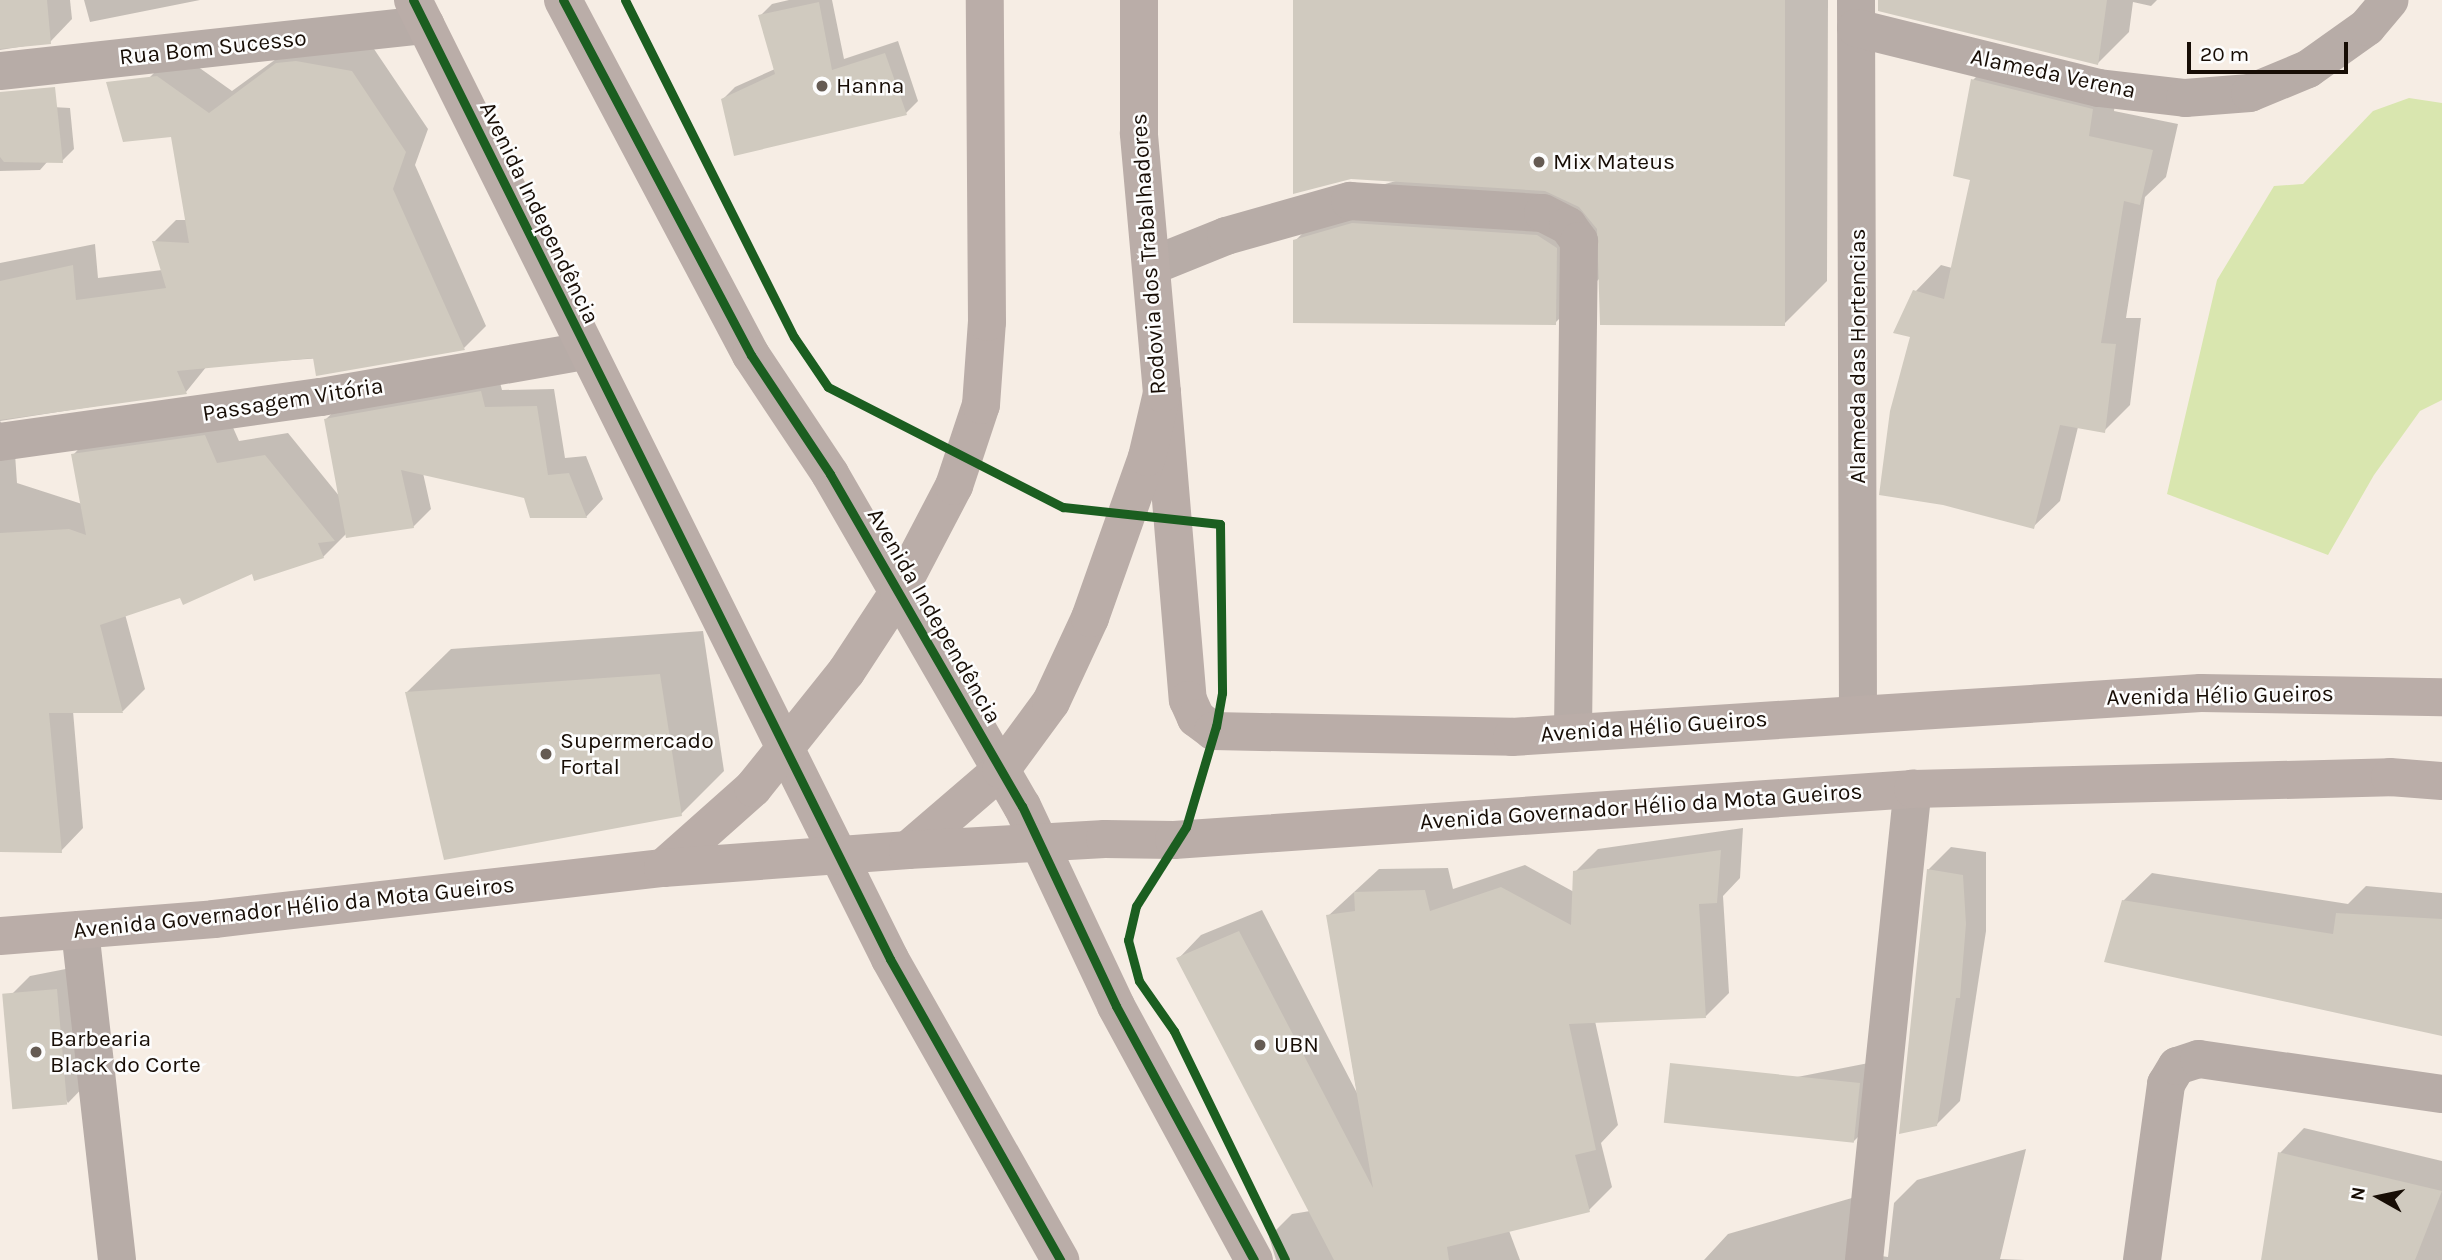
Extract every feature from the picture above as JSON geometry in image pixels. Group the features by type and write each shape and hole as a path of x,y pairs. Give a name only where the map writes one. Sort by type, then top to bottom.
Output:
{"main road":[{"name":"Avenida Independência","path":"563,0 751,355 830,474 1041,842 1116,1006 1255,1260"},
{"path":"663,868 754,788 846,672 899,592 954,486 981,405 987,322 985,0"},
{"name":"Rodovia dos Trabalhadores","path":"908,850 1001,770 1051,702 1090,618 1129,514 1162,393 1154,265 1139,133 1139,0"},
{"name":"Avenida Independência","path":"419,13 584,351 841,856 890,959 1060,1260"},
{"name":"Avenida Hélio Gueiros","path":"1162,393 1188,700 1196,718 1213,731 1356,737 1512,737 2200,693 2442,697"},
{"name":"Avenida Governador Hélio da Mota Gueiros","path":"841,856 1041,842 1174,840 1913,789 2389,777 2442,781"},
{"path":"663,868 841,856"},
{"name":"Avenida Governador Hélio da Mota Gueiros","path":"0,936 80,930 663,868"}],"street":[{"name":"Alameda Verena","path":"1856,14 2099,88 2185,98 2250,93 2308,69 2367,27 2390,0"},
{"name":"Rua Bom Sucesso","path":"0,71 419,13"},
{"name":"Alameda das Hortencias","path":"1856,14 1858,713"},
{"path":"1154,265 1226,236 1350,201 1543,213 1568,226 1580,241 1573,733"},
{"name":"Passagem Vitória","path":"0,442 321,397 584,351"},
{"path":"1864,1260 1913,789"},
{"path":"80,930 117,1260"},
{"path":"2142,1260 2166,1084 2177,1066 2199,1059 2442,1094"}],"shaded area":[{"path":"2409,98 2442,103 2442,400 2420,411 2374,475 2328,555 2167,494 2217,280 2274,186 2303,184 2373,111"}],"building":[{"path":"0,0 47,0 51,44 0,49"},
{"name":"Mix Mateus","path":"1293,0 1785,0 1785,326 1600,325 1597,229 1579,207 1545,191 1351,179 1293,194"},
{"path":"1878,0 2107,0 2098,65 1878,11"},
{"name":"Hanna","path":"819,2 832,70 885,53 907,115 734,156 721,99 775,74 758,15"},
{"path":"296,61 352,71 406,152 393,189 465,350 316,376 313,358 177,371 187,394 0,420 0,281 73,265 76,300 166,288 152,241 189,243 171,137 123,142 106,82 157,76 209,113 276,63"},
{"path":"1971,79 2093,109 2089,136 2153,150 2140,205 2124,201 2101,343 2116,344 2105,433 2060,425 2034,529 1943,505 1879,495 1890,411 1910,337 1893,333 1913,290 1944,299 1970,180 1953,176"},
{"path":"55,87 63,163 4,162 0,157 0,92"},
{"path":"1352,223 1537,235 1557,248 1556,325 1293,323 1293,240"},
{"path":"481,391 485,407 537,406 548,475 569,473 587,518 530,518 524,498 401,470 414,528 346,538 324,419"},
{"path":"205,435 217,463 265,455 335,541 318,543 324,558 254,581 252,574 183,605 180,598 100,625 123,713 49,713 62,853 0,852 0,533 69,529 86,535 71,454"},
{"name":"Supermercado Fortal","path":"660,674 682,816 444,860 405,692"},
{"path":"1721,850 1717,903 1699,904 1706,1018 1569,1024 1596,1150 1575,1155 1590,1212 1447,1247 1449,1260 1334,1260 1176,958 1239,931 1373,1188 1326,915 1355,911 1354,892 1425,890 1430,911 1501,887 1571,925 1573,871"},
{"path":"1927,869 1963,875 1966,924 1960,998 1956,998 1937,1126 1899,1134"},
{"path":"2122,900 2333,934 2336,913 2442,919 2442,1036 2104,962"},
{"name":"Barbearia Black do Corte","path":"57,989 67,1105 12,1109 2,994"},
{"path":"1670,1063 1860,1083 1854,1143 1664,1123"},
{"path":"2278,1152 2442,1191 2415,1260 2261,1260"}],"cycle path":[{"path":"413,0 890,959 1060,1260"},
{"path":"563,0 751,355 830,474 1022,806 1116,1006 1254,1260"},
{"path":"625,0 794,337 828,387 1063,507 1220,524 1222,693 1216,726 1186,827 1136,906 1128,940 1139,981 1174,1031 1285,1260"}],"place":[{"name":"Hanna","path":"822,86"},
{"name":"Mix Mateus","path":"1539,162"},
{"name":"Supermercado Fortal","path":"546,754"},
{"name":"UBN","path":"1260,1045"},
{"name":"Barbearia Black do Corte","path":"36,1052"}]}
